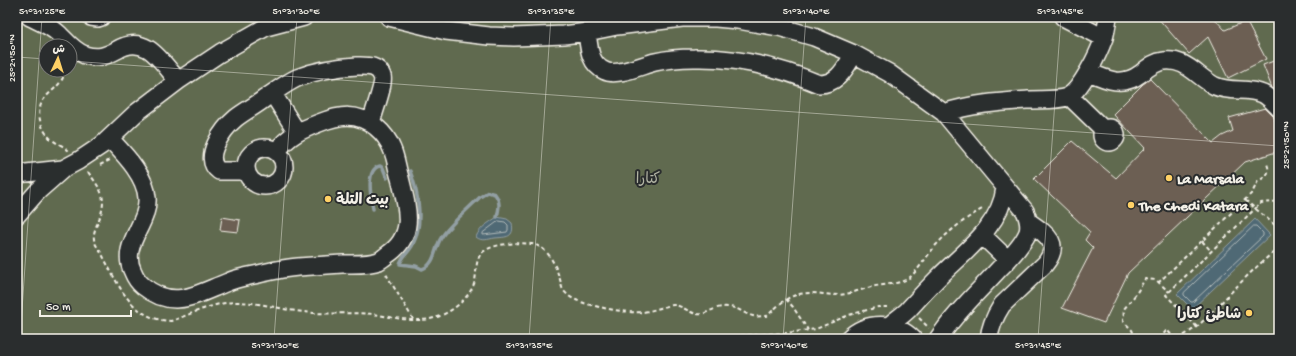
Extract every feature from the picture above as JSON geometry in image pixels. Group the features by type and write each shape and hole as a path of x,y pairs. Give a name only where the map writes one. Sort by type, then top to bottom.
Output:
{"street":[{"path":"91,17 101,17"},
{"path":"17,174 63,168 78,161 110,139 136,113 178,81 220,53 266,27 304,17"},
{"path":"389,17 446,31 489,36 539,37 587,32 617,26 682,18 723,18 779,27 814,37 854,54 889,73 944,113 1025,211 1029,222 1029,228 1025,238 1008,260 947,325 938,339"},
{"path":"1063,17 1104,38"},
{"path":"944,113 968,106 1028,100 1058,99 1069,96 1076,90 1089,72 1104,38 1108,17"},
{"path":"42,19 74,49 87,56 106,56 123,46 142,46 159,57 178,81"},
{"path":"587,32 592,59 600,68 610,73 619,73 656,62 674,59 716,58 757,64 784,71 819,84 824,84 830,83 838,77 854,54"},
{"path":"1089,72 1105,80 1122,82 1134,78 1149,66 1156,63 1164,61 1180,62 1214,85 1230,90 1248,91 1264,95 1279,108"},
{"path":"246,171 219,171 212,162 212,151 225,129 236,118 296,79 325,69 344,66 370,66 377,69 380,72 383,81 371,123"},
{"path":"273,94 297,132"},
{"path":"1069,96 1104,130"},
{"path":"110,139 126,156 142,180 147,194 146,212 130,247 130,267 141,284 153,293 168,299 184,298 205,292 229,281 295,267 364,264 379,261 394,251 403,240 408,224 408,212 392,147 381,132 371,123 360,118 345,116 333,118 297,132 286,139 277,151"},
{"path":"266,147 277,151 282,156 285,169 279,181 274,184 262,186 257,184 248,176 246,171 247,159 254,150 266,147"},
{"path":"17,215 38,191 63,168"},
{"path":"889,326 907,311 921,295 982,235 1000,209 1005,188"},
{"path":"989,339 991,328 997,312 1045,264 1052,252 1050,238 1029,222"},
{"path":"982,235 1008,260"},
{"path":"848,339 854,333 877,325 889,326 903,331 913,339"}],"path":[{"path":"1268,17 1279,23"},
{"path":"63,78 62,81 43,100 40,107 40,120 42,126 51,140 68,150 78,161 98,185 104,197 103,206 94,237 95,244 125,296 129,302 144,313 155,318 171,321 225,303 235,302 248,302 282,309 313,313 358,313 413,319 432,319 454,308 466,296 474,284 479,257 482,252 491,247 510,244 534,244 546,251 554,262 562,288 570,297 578,302 632,313 644,312 674,305 681,306 696,314 702,314 713,308 727,306 734,307 754,317 767,316 786,299 794,295 806,293 838,295 853,293 872,287 891,285 910,278 936,245 950,231 985,208"},
{"path":"1158,283 1252,193 1258,181 1265,178 1267,175 1269,168 1267,164"},
{"path":"1245,200 1276,226 1279,231"},
{"path":"1197,326 1166,295 1261,203 1279,200"},
{"path":"1202,241 1211,251"},
{"path":"1178,339 1197,326 1243,279 1279,248"},
{"path":"385,272 413,319"},
{"path":"1136,339 1132,330 1123,321 1124,309 1136,294 1145,279 1154,279 1169,292"},
{"path":"786,299 808,330"},
{"path":"685,339 787,333 816,329 850,315 878,307 907,311 923,321 938,339"},
{"path":"1159,339 1167,330 1175,339"},
{"path":"17,334 28,339"}],"green space":[{"name":"كتارا","path":"17,17 1279,17 1279,339 17,339"}],"water":[{"path":"497,217 507,219 512,223 513,228 509,236 485,240 476,237 482,228"},
{"path":"1255,219 1270,235 1192,309 1177,294"}],"building":[{"path":"1157,17 1213,17 1225,30 1246,21 1266,59 1228,78 1208,37 1189,54"},
{"path":"1279,59 1279,94 1272,88 1263,65"},
{"name":"The Chedi Katara","path":"1150,79 1213,143 1222,136 1233,131 1229,118 1265,108 1273,116 1279,130 1279,151 1245,162 1128,273 1104,323 1062,308 1093,248 1085,240 1090,232 1034,179 1072,141 1116,178 1145,148 1113,114"},
{"path":"222,217 240,220 238,232 220,230"}],"waterway":[{"path":"373,209 370,184 372,172 375,168 380,166 383,168 387,178"},
{"path":"410,171 419,207 419,217 413,244 400,264 416,266 422,269 427,267 430,264 444,233 480,197 488,192 495,194 499,202 497,217"}],"place":[{"name":"La Marsala","path":"1169,178"},
{"name":"بيت التلة","path":"328,199"},
{"name":"The Chedi Katara","path":"1131,205"},
{"name":"شاطئ كتارا","path":"1249,313"}]}
